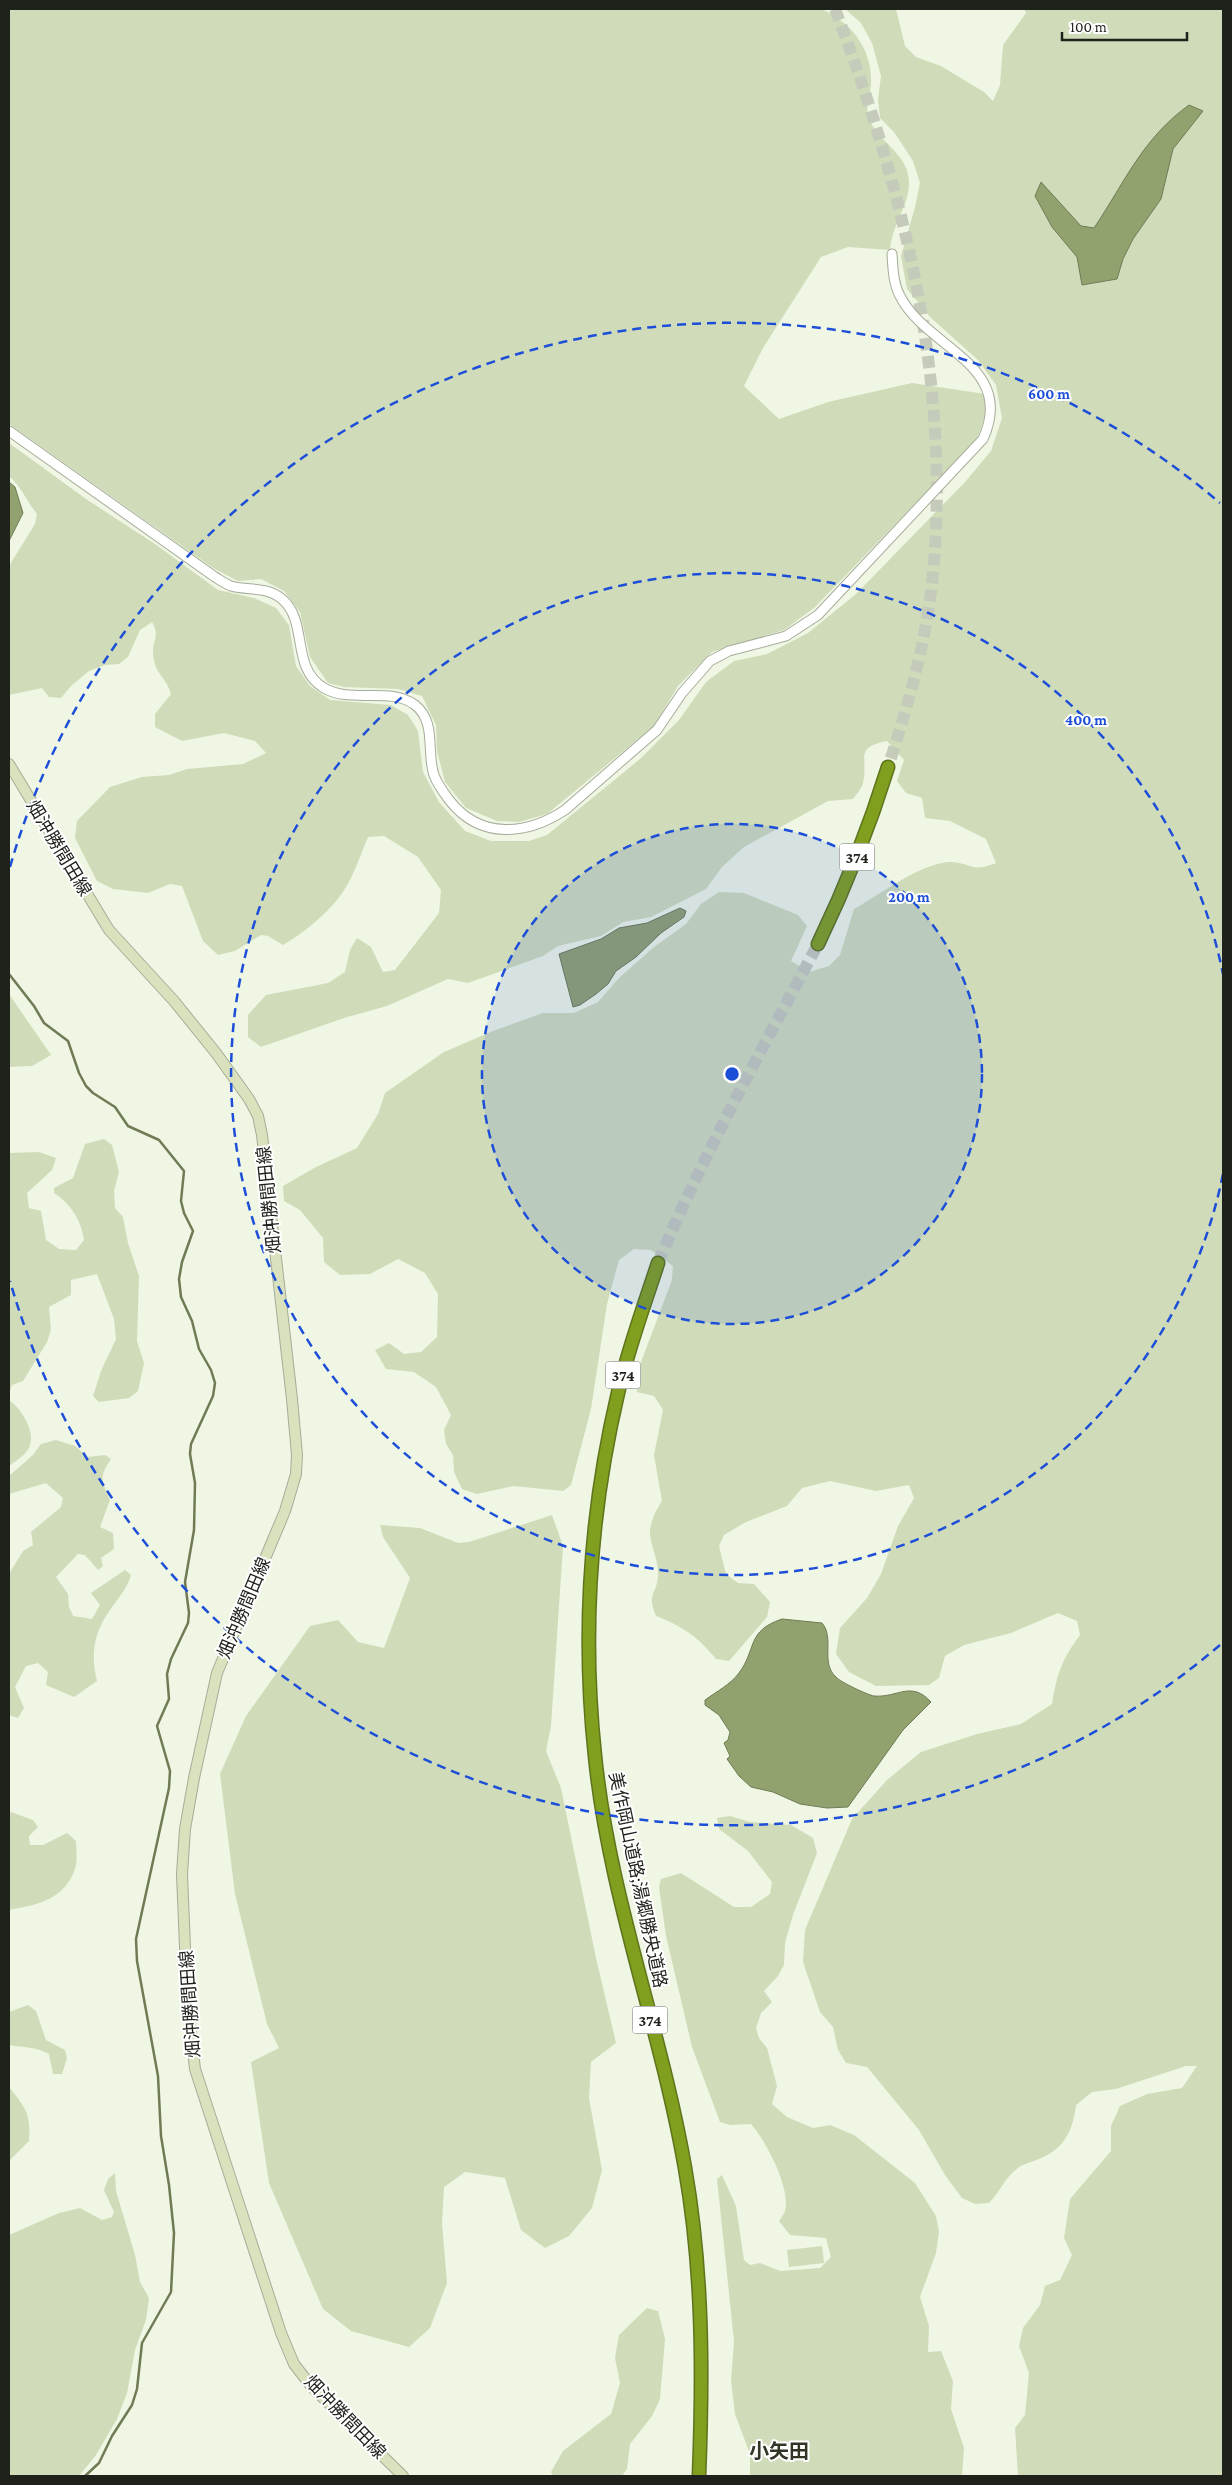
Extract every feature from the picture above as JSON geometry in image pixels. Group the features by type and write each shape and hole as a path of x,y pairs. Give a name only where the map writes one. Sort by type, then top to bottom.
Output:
{"highway":[{"name":"374","path":"818,944 848,881 873,815 888,767"},
{"name":"美作岡山道路;湯郷勝央道路","path":"658,1263 637,1325 618,1392 600,1490 589,1607 590,1680 595,1757 605,1827 620,1898 671,2103 685,2167 694,2229 703,2351 699,2476"}],"main road":[{"name":"畑沖勝間田線","path":"9,764 109,930 174,1001 216,1053 249,1099 258,1116 262,1135 292,1399 297,1455 296,1474 285,1511 217,1673 194,1778 185,1829 182,1874 191,2047 195,2069 215,2133 281,2333 294,2364 311,2386 403,2476"}],"street":[{"path":"9,431 215,577 231,586 268,590 282,598 292,611 304,666 312,678 324,688 338,693 402,698 415,704 426,716 430,732 430,757 434,777 444,794 457,810 472,822 491,828 512,830 545,821 565,810 642,745 657,730 682,693 710,661 729,652 786,636 818,615 983,439 990,417 990,404 984,384 972,366 922,323 900,296 894,279 892,254"}],"shaded area":[{"path":"9,9 822,9 843,22 859,39 864,49 871,72 867,107 868,116 875,129 905,166 908,175 908,193 891,241 890,250 848,247 821,257 763,348 744,386 779,419 828,402 912,383 985,394 985,414 980,431 974,443 814,608 784,630 712,652 678,686 654,726 547,814 519,822 497,821 466,808 445,782 437,751 436,725 422,696 398,689 344,687 328,683 310,657 300,612 284,591 261,579 238,581 213,568 9,424"},
{"path":"845,9 896,9 905,46 916,57 941,66 984,92 993,101 1000,85 1003,45 1026,13 1024,9 1223,9 1223,2476 1018,2476 1015,2428 1025,2415 1029,2373 1019,2346 1023,2328 1040,2305 1045,2286 1060,2280 1072,2255 1064,2238 1070,2199 1111,2151 1111,2126 1120,2106 1147,2094 1182,2088 1197,2066 1186,2066 1116,2089 1092,2092 1076,2105 1070,2131 1055,2150 1048,2155 1023,2165 1013,2172 989,2203 975,2204 962,2198 945,2175 919,2130 867,2067 846,2063 838,2050 833,2027 820,2012 803,1962 805,1930 852,1819 887,1780 921,1752 977,1734 1021,1724 1052,1704 1061,1667 1080,1635 1077,1621 1058,1613 1011,1633 964,1645 945,1656 939,1678 929,1685 876,1686 849,1672 836,1654 840,1628 867,1598 881,1574 898,1526 914,1498 909,1485 876,1491 830,1481 802,1488 787,1506 746,1522 724,1535 719,1546 726,1574 738,1583 754,1584 770,1602 767,1617 729,1661 716,1659 703,1644 689,1633 675,1624 656,1616 652,1602 658,1569 650,1530 654,1514 662,1501 654,1455 663,1410 654,1396 637,1392 638,1370 672,1280 673,1266 651,1250 634,1249 619,1260 607,1304 591,1409 571,1485 563,1491 514,1486 477,1494 462,1489 454,1472 453,1455 446,1444 444,1430 451,1415 436,1387 414,1372 386,1369 375,1350 389,1343 404,1354 421,1352 437,1337 438,1294 425,1273 398,1259 370,1274 340,1275 324,1262 323,1238 300,1210 284,1201 283,1186 316,1167 357,1148 378,1114 385,1093 444,1052 493,1031 543,1013 574,1013 598,1002 619,978 654,947 686,924 701,904 719,892 744,893 798,915 807,926 791,961 809,972 829,966 840,955 854,909 901,880 927,867 940,863 951,862 981,867 996,863 986,839 950,821 925,818 922,798 906,793 897,781 904,760 887,741 876,744 870,747 864,755 863,783 853,799 828,801 744,847 722,867 706,889 651,917 623,922 601,936 558,946 543,956 468,983 448,979 387,1006 344,1018 261,1047 248,1037 248,1015 266,995 328,983 345,972 350,950 357,938 371,947 383,972 395,970 439,913 441,890 418,857 384,836 368,837 347,886 319,919 283,945 268,936 261,935 235,951 218,955 203,941 182,886 170,884 148,893 113,889 97,881 75,838 77,821 110,787 142,777 169,775 187,769 243,764 266,753 255,741 224,733 182,741 155,727 155,714 171,694 154,660 153,648 156,631 152,622 140,630 128,657 119,664 105,665 89,671 71,686 61,698 49,697 42,688 9,695 9,566 35,524 37,514 17,484 9,476 9,443 86,499 155,544 218,590 254,598 276,608 289,625 296,666 310,686 330,700 391,705 408,715 418,731 423,772 439,802 465,831 491,841 529,841 547,835 640,759 679,720 706,682 734,661 767,654 808,633 856,594 965,482 991,451 1002,418 996,385 978,360 930,317 907,289 901,256 920,183 913,161 894,132 880,118 878,100 881,76 872,43 861,23"},
{"path":"1189,105 1203,111 1173,149 1161,199 1133,239 1123,259 1117,279 1082,285 1077,257 1052,227 1035,196 1041,182 1081,226 1094,228 1146,147 1173,118"},
{"path":"9,482 15,487 23,513 9,541"},
{"path":"680,908 686,911 684,917 661,933 636,957 616,971 608,984 596,994 580,1005 573,1007 559,954 601,939 619,928 647,923"},
{"path":"9,994 51,1055 32,1066 9,1067"},
{"path":"104,1139 112,1145 119,1172 114,1191 115,1208 123,1217 128,1243 139,1276 137,1341 144,1363 138,1391 129,1398 99,1402 93,1396 101,1371 116,1339 114,1319 97,1274 71,1280 71,1295 49,1307 51,1330 47,1342 23,1381 12,1385 9,1394 9,1153 39,1152 56,1158 52,1170 27,1193 29,1208 41,1211 46,1240 59,1249 76,1250 84,1240 78,1219 70,1207 54,1193 54,1188 73,1178 85,1144"},
{"path":"9,1400 24,1416 31,1438 30,1445 25,1453 9,1466"},
{"path":"56,1440 75,1446 88,1457 105,1455 111,1459 103,1475 103,1483 110,1500 100,1527 113,1533 114,1549 101,1558 103,1566 98,1570 85,1555 78,1554 56,1577 68,1594 69,1607 73,1616 92,1619 100,1605 91,1593 125,1570 131,1575 98,1632 94,1647 97,1681 74,1697 46,1685 48,1672 38,1663 26,1666 15,1687 24,1708 18,1718 9,1715 9,1574 23,1551 33,1545 31,1532 61,1507 63,1498 46,1483 9,1494 9,1476 33,1455 41,1444"},
{"path":"552,1515 563,1546 551,1726 546,1751 561,1788 596,1958 616,2043 591,2062 589,2098 602,2170 592,2208 569,2236 545,2248 521,2230 505,2178 465,2172 444,2187 442,2223 447,2283 430,2328 409,2347 351,2331 323,2309 269,2183 251,2062 279,2048 267,2024 235,1894 220,1774 246,1716 310,1626 338,1620 358,1642 384,1648 410,1578 383,1537 380,1525 420,1528 458,1543 469,1542"},
{"path":"782,1619 822,1623 826,1629 831,1671 843,1682 874,1696 911,1691 917,1692 931,1702 903,1730 848,1807 827,1808 800,1804 773,1792 751,1787 739,1776 727,1759 730,1756 724,1743 728,1740 730,1732 719,1715 705,1705 705,1700 728,1684 739,1673 745,1664 757,1635 763,1629"},
{"path":"11,1812 33,1820 38,1827 29,1836 30,1845 43,1845 67,1833 76,1841 77,1859 70,1879 57,1894 30,1906 9,1910 9,1813"},
{"path":"730,1816 750,1822 791,1825 813,1838 817,1853 793,1915 785,1943 784,1965 778,1976 764,1991 772,2002 761,2013 756,2028 759,2038 767,2048 777,2086 772,2104 787,2117 813,2128 830,2125 854,2135 915,2183 936,2216 939,2232 936,2253 920,2297 929,2326 928,2352 941,2351 953,2381 951,2409 964,2448 962,2476 750,2476 750,2454 735,2414 731,2381 734,2341 717,2179 722,2175 736,2206 744,2260 750,2265 760,2263 780,2271 820,2268 831,2257 826,2238 790,2235 779,2221 785,2211 786,2201 781,2178 770,2153 751,2124 730,2125 720,2122 692,2047 666,1936 659,1887 661,1879 681,1873 734,1907 751,1907 770,1894 772,1882 748,1851 719,1829 717,1818"},
{"path":"28,2005 36,2011 46,2040 65,2050 67,2058 62,2074 53,2074 49,2054 44,2051 9,2045 9,2012"},
{"path":"9,2087 20,2100 26,2112 29,2124 29,2141 9,2161"},
{"path":"115,2173 116,2191 135,2255 140,2282 149,2298 146,2320 135,2350 127,2393 117,2419 96,2455 79,2476 9,2476 9,2235 59,2213 80,2208 102,2220 112,2217 114,2212 104,2190 108,2179"},
{"path":"822,2246 824,2263 789,2267 787,2250"},
{"path":"647,2308 658,2311 665,2339 660,2399 652,2416 630,2444 627,2469 622,2476 553,2476 551,2472 563,2451 611,2414 620,2383 615,2358 619,2335"}],"waterway":[{"path":"9,974 34,1006 44,1023 68,1041 79,1073 86,1086 93,1093 115,1107 128,1126 159,1140 184,1171 181,1201 184,1213 193,1231 182,1262 179,1279 181,1297 192,1321 199,1349 211,1370 215,1383 213,1396 191,1444 190,1454 195,1483 194,1530 185,1582 189,1613 188,1623 171,1659 167,1674 169,1699 157,1726 170,1771 169,1788 136,1939 137,1961 158,2076 161,2136 174,2233 171,2292 142,2343 137,2389 132,2405 112,2436 99,2463 85,2476"}],"tunnel":[{"path":"835,9 881,143 900,211 927,349 934,420 937,491 934,562 928,614 904,717 888,767"},
{"path":"658,1263 714,1141 818,944"}],"district":[{"name":"小矢田","path":"779,2451"}]}
